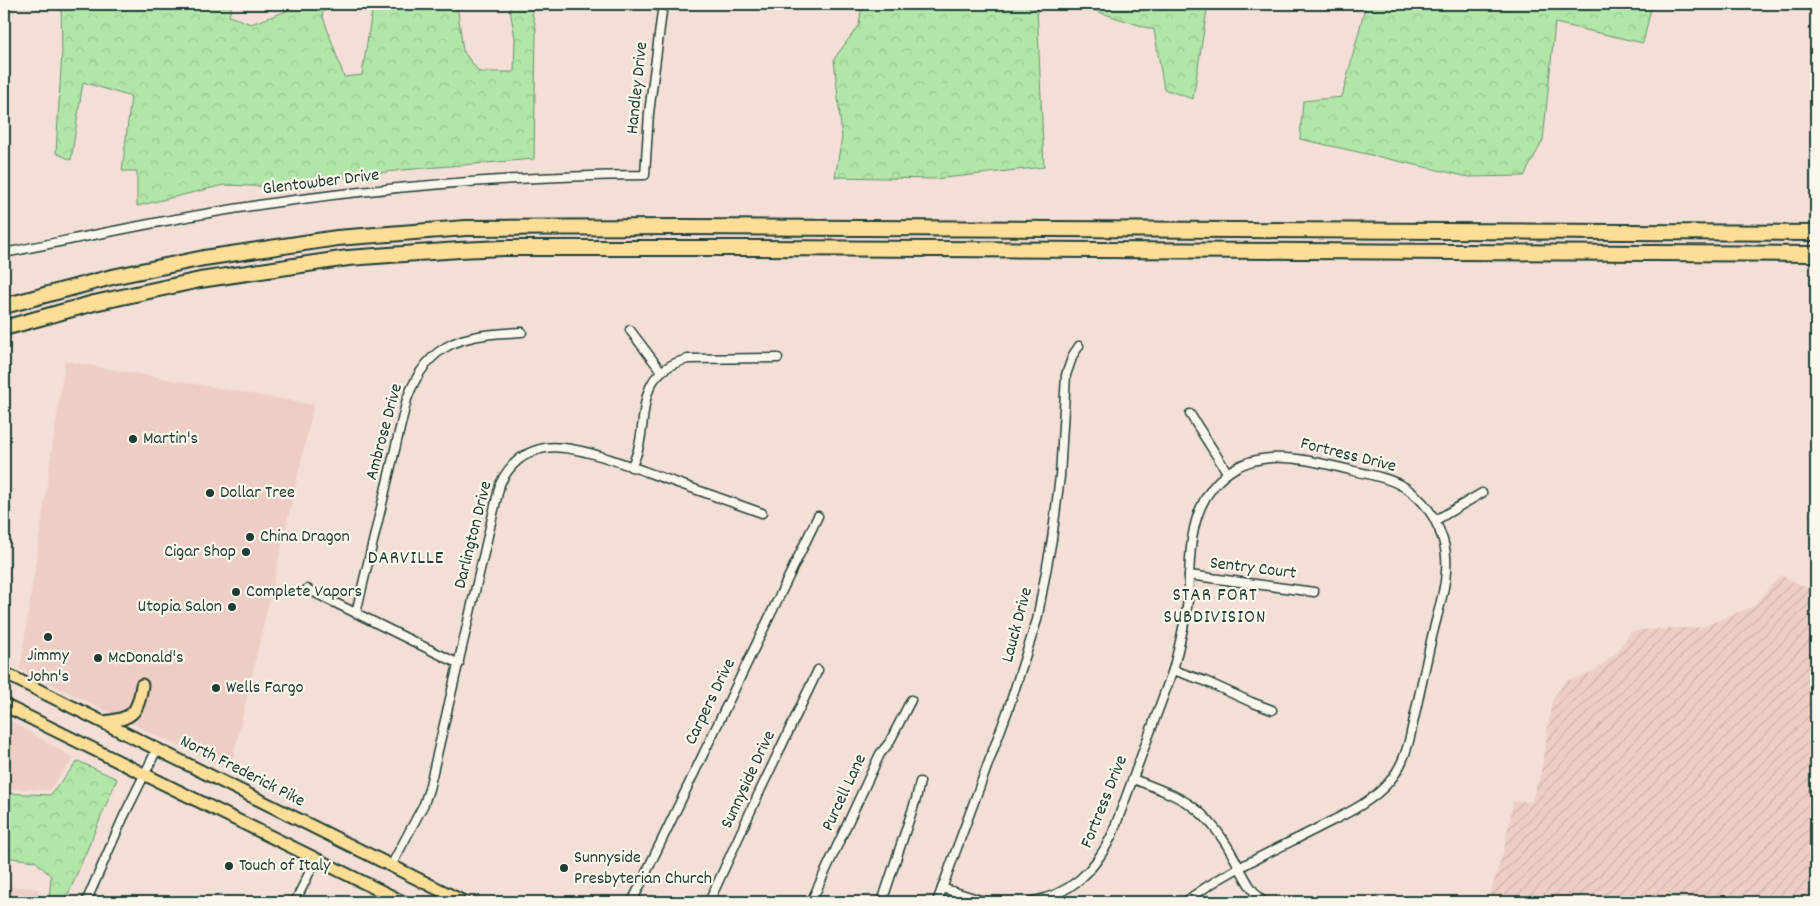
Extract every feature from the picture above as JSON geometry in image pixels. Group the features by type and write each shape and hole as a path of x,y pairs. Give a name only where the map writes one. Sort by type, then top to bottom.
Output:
{"highway":[{"path":"4,306 112,277 204,258 346,238 466,228 704,227 1816,233"},
{"path":"4,328 94,303 166,287 241,274 348,258 504,248 1816,254"},
{"path":"4,334 69,313 166,287"}],"main road":[{"name":"North Frederick Pike","path":"4,673 464,902"},
{"path":"103,722 122,720 135,710 139,703 142,685"},
{"path":"4,705 403,902"}],"street":[{"name":"Handley Drive","path":"646,175 649,113 663,4"},
{"name":"Glentowber Drive","path":"4,253 210,213 350,193 555,177 646,175"},
{"path":"630,330 661,371"},
{"name":"Ambrose Drive","path":"356,613 407,399 416,378 425,364 436,353 455,342 477,336 522,332"},
{"name":"Lauck Drive","path":"937,902 1008,710 1037,620 1052,539 1060,467 1066,375 1073,355 1079,346"},
{"path":"631,467 638,451 648,391 661,371 675,362 688,359 778,358"},
{"path":"1190,414 1227,472"},
{"name":"Darlington Drive","path":"391,866 424,804 429,790 500,484 511,465 534,450 555,446 574,449 762,513"},
{"name":"Fortress Drive","path":"1030,902 1056,895 1068,889 1083,877 1104,852 1112,834 1172,670 1185,621 1193,535 1200,508 1212,488 1227,472 1242,465 1272,457 1311,460 1383,478 1399,484 1423,502 1436,520 1444,542 1446,574 1410,737 1398,769 1377,794 1355,809 1240,868 1185,902"},
{"path":"1436,520 1482,493"},
{"name":"Carpers Drive","path":"632,902 818,516"},
{"name":"Sentry Court","path":"1189,576 1314,592"},
{"path":"307,589 459,664"},
{"name":"Sunnyside Drive","path":"709,902 818,670"},
{"path":"1172,670 1205,681 1272,710"},
{"name":"Purcell Lane","path":"811,902 880,754 890,743 911,700"},
{"path":"86,902 157,749"},
{"path":"1133,779 1162,790 1198,808 1217,828 1251,887 1264,902"},
{"path":"882,902 920,782"},
{"path":"295,902 316,859"},
{"path":"942,888 987,902"}],"shaded area":[{"path":"65,361 314,405 230,771 20,669"},
{"path":"1780,575 1816,592 1816,902 1487,902 1504,850 1513,801 1531,802 1541,772 1552,700 1566,681 1593,672 1615,654 1631,632 1702,627 1754,606"},
{"path":"4,717 74,758 49,790 4,788"},
{"path":"4,886 39,889 38,902 4,902"}],"green space":[{"path":"61,4 232,4 229,16 251,24 287,11 286,4 331,4 322,14 344,77 362,75 373,4 457,4 463,51 479,72 514,72 515,38 509,4 530,4 536,29 534,159 402,170 277,187 224,185 137,206 137,171 122,171 131,97 83,82 71,160 56,153 62,51"},
{"path":"862,4 1029,4 1030,11 1037,7 1044,167 935,179 835,177 842,137 834,59 859,25"},
{"path":"1074,4 1208,4 1193,99 1164,89 1154,30"},
{"path":"1366,4 1652,4 1643,43 1555,23 1543,140 1524,176 1469,177 1300,139 1303,101 1342,97"},
{"path":"78,761 117,779 65,902 49,902 51,876 35,861 4,857 4,793 50,795"}],"place":[{"name":"Martin's","path":"133,439"},
{"name":"Dollar Tree","path":"210,493"},
{"name":"China Dragon","path":"250,537"},
{"name":"Cigar Shop","path":"246,552"},
{"name":"Complete Vapors","path":"236,592"},
{"name":"Utopia Salon","path":"232,607"},
{"name":"Jimmy John's","path":"48,637"},
{"name":"McDonald's","path":"98,658"},
{"name":"Wells Fargo","path":"216,688"},
{"name":"Touch of Italy","path":"229,866"},
{"name":"Sunnyside Presbyterian Church","path":"564,868"}],"district":[{"name":"DARVILLE","path":"406,559"},
{"name":"STAR FORT SUBDIVISION","path":"1215,607"}]}
